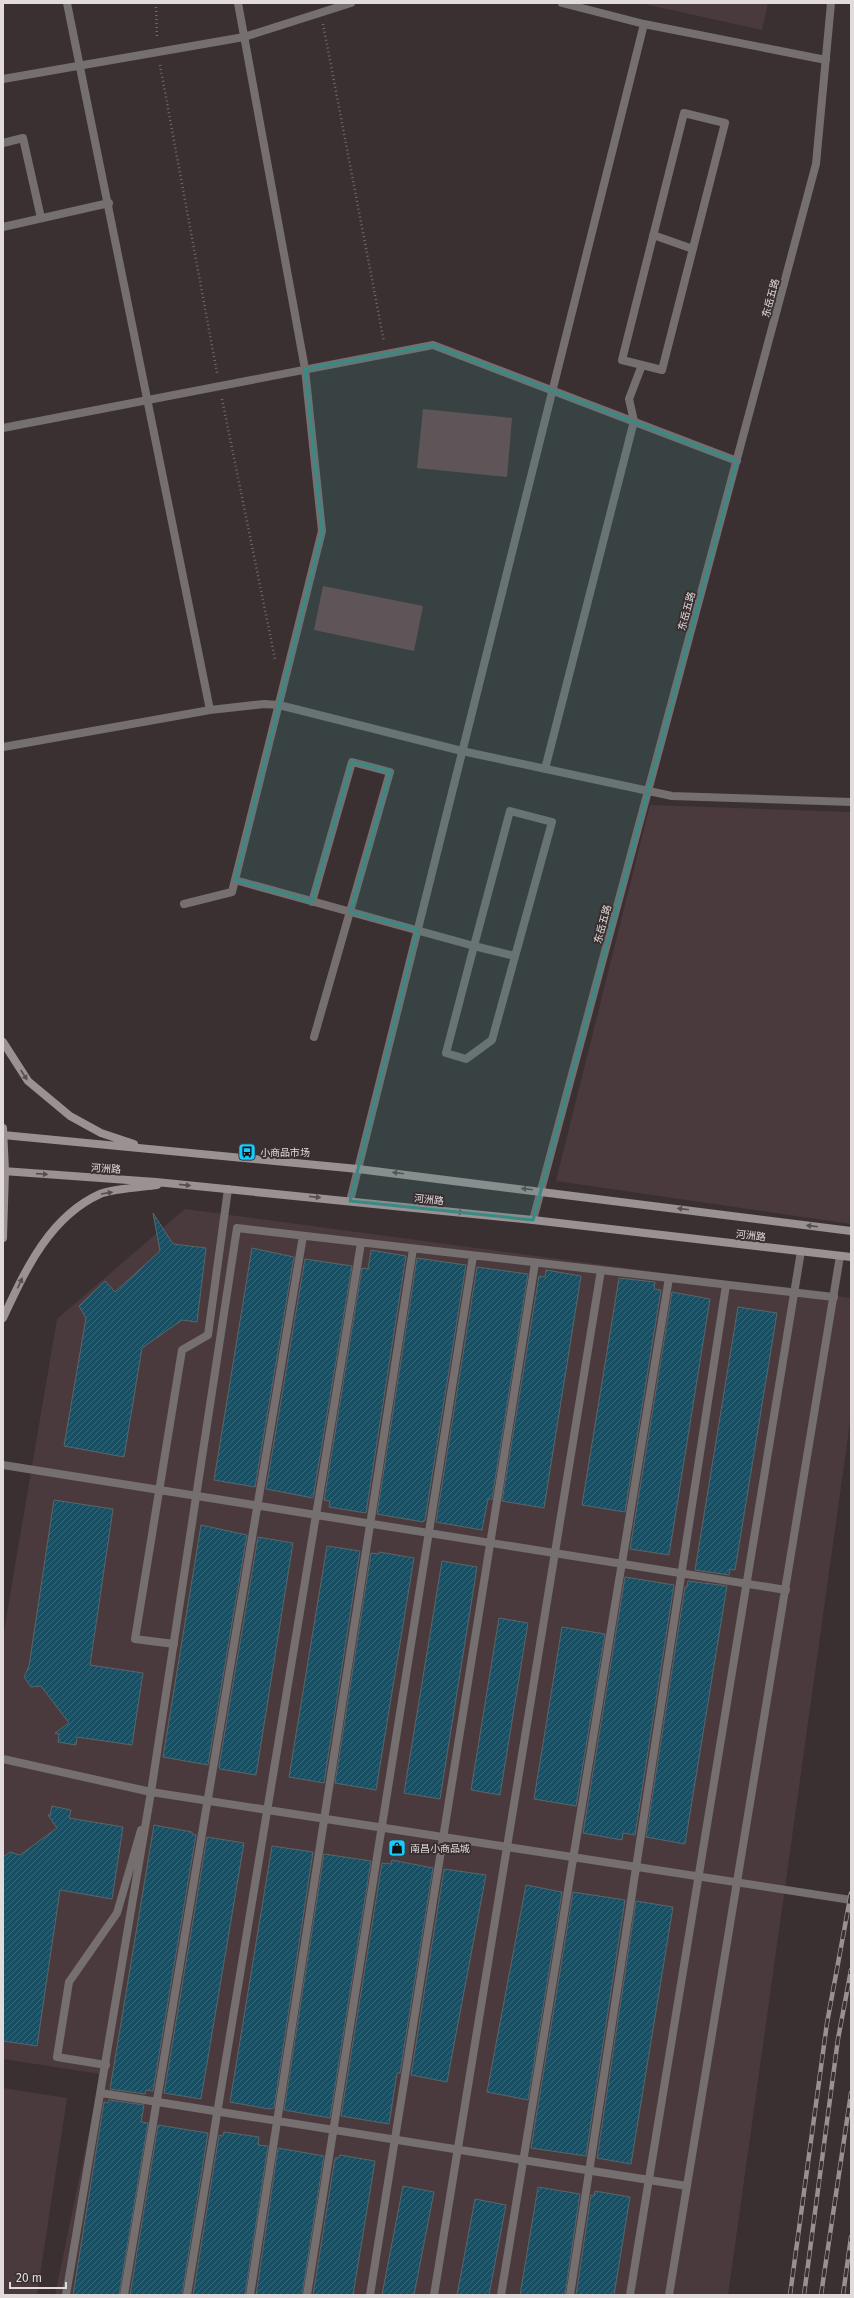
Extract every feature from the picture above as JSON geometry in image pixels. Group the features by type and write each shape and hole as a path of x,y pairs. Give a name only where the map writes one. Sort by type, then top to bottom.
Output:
{"main road":[{"path":"3,1042 28,1081 70,1116 101,1133 151,1149"},
{"path":"3,1128 3,1238"},
{"path":"3,1135 358,1169 541,1190 851,1231"},
{"name":"河洲路","path":"4,1171 169,1183 350,1201 533,1220 851,1257"},
{"path":"3,1318 26,1271 61,1220 101,1194 169,1183"}],"street":[{"path":"66,3 81,65 210,710"},
{"path":"184,904 232,892 322,531 305,370 238,3"},
{"path":"3,79 244,37 351,3"},
{"path":"562,3 644,24 826,60"},
{"name":"东岳五路","path":"533,1220 816,164 831,3"},
{"path":"350,1201 644,24"},
{"path":"684,113 725,123 693,249 662,370 622,360 684,113"},
{"path":"3,143 23,138 41,218"},
{"path":"3,227 109,203"},
{"path":"653,236 693,249"},
{"path":"3,428 433,345 737,461"},
{"path":"545,769 634,422 628,399 642,365"},
{"path":"3,746 210,710 264,704 279,705 462,752 672,796 851,802"},
{"path":"312,902 352,762 390,772 314,1037"},
{"path":"510,810 552,822 492,1040 466,1059 446,1053 474,946 510,810"},
{"path":"235,880 515,956"},
{"path":"174,1644 135,1639 182,1350 208,1335 228,1189"},
{"path":"66,2295 151,1792 237,1228 834,1297"},
{"path":"124,2295 303,1236"},
{"path":"187,2295 361,1242"},
{"path":"250,2295 413,1249"},
{"path":"630,2295 745,1582 802,1251"},
{"path":"307,2295 473,1256"},
{"path":"669,2295 840,1256"},
{"path":"370,2295 535,1263"},
{"path":"434,2295 601,1270"},
{"path":"501,2295 668,1278"},
{"path":"570,2295 726,1285"},
{"path":"3,1464 622,1562 786,1590"},
{"path":"3,1759 151,1792 851,1900"},
{"path":"106,2065 57,2057 69,1982 117,1913 151,1792"},
{"path":"101,2093 687,2186"}],"path":[{"path":"156,3 157,52 220,386 276,662"},
{"path":"320,13 387,354"}],"highlighted area":[{"path":"433,345 737,461 533,1220 350,1201 417,930 350,912 390,772 352,762 312,902 235,880 322,531 305,369"}],"shaded area":[{"path":"640,3 768,3 762,30"},
{"path":"423,409 512,418 507,477 417,468"},
{"path":"323,586 423,606 414,651 314,630"},
{"path":"650,805 851,812 851,1224 556,1181"},
{"name":"南昌小商品城","path":"185,1209 851,1298 851,1415 728,2295 55,2295 101,2074 3,2059 3,1637 57,1319"},
{"path":"3,2088 67,2098 37,2295 3,2295"}],"building":[{"path":"153,1213 173,1244 206,1248 197,1322 182,1320 142,1348 124,1457 64,1446 86,1318 79,1306 105,1281 115,1292 160,1251"},
{"path":"252,1248 294,1257 255,1487 214,1480"},
{"path":"371,1250 406,1256 366,1513 329,1507 330,1501 324,1500 362,1268 368,1269"},
{"path":"417,1258 466,1265 425,1520 423,1522 377,1514"},
{"path":"305,1259 352,1266 313,1498 266,1489"},
{"path":"477,1267 528,1274 492,1499 488,1499 482,1530 436,1522"},
{"path":"546,1270 581,1276 544,1508 502,1501 539,1276 545,1277"},
{"path":"619,1278 655,1282 654,1289 661,1290 625,1512 582,1505"},
{"path":"672,1292 710,1299 669,1555 630,1549"},
{"path":"738,1307 777,1313 735,1570 730,1569 729,1575 695,1570"},
{"path":"54,1500 113,1509 90,1665 143,1673 132,1745 77,1737 76,1745 58,1742 59,1734 55,1733 69,1723 41,1686 31,1687 24,1677 29,1666"},
{"path":"201,1525 247,1535 208,1765 163,1757"},
{"path":"258,1537 293,1543 256,1775 220,1769 219,1766"},
{"path":"327,1546 360,1551 324,1783 289,1777"},
{"path":"379,1552 414,1558 376,1790 335,1783 371,1553 379,1554"},
{"path":"442,1561 477,1567 440,1799 404,1793"},
{"path":"625,1577 674,1585 635,1835 623,1833 622,1840 583,1833"},
{"path":"688,1581 727,1586 685,1844 646,1837 685,1587 687,1587"},
{"path":"499,1618 528,1623 500,1795 471,1790"},
{"path":"562,1627 605,1634 576,1806 534,1799"},
{"path":"52,1806 71,1810 69,1818 123,1827 112,1899 60,1890 37,2046 3,2041 3,1857 10,1852 20,1855 57,1828 48,1815 50,1815"},
{"path":"154,1825 192,1832 192,1834 196,1835 153,2091 146,2090 145,2094 110,2089"},
{"path":"207,1837 244,1843 201,2099 164,2093"},
{"path":"272,1846 313,1852 274,2108 269,2109 230,2102"},
{"path":"324,1854 371,1861 330,2118 284,2110"},
{"path":"392,1860 433,1868 400,2073 397,2073 389,2124 341,2116 382,1863 391,1864"},
{"path":"444,1869 486,1875 447,2082 411,2075"},
{"path":"526,1885 562,1892 528,2100 487,2092"},
{"path":"573,1892 625,1900 586,2156 531,2148"},
{"path":"636,1901 673,1907 631,2164 597,2158"},
{"path":"109,2100 144,2105 141,2122 148,2123 119,2295 73,2295 104,2102 108,2103"},
{"path":"158,2125 208,2133 182,2295 130,2295"},
{"path":"224,2132 259,2137 258,2145 268,2146 245,2295 193,2295 219,2135 223,2136"},
{"path":"278,2148 324,2156 302,2295 256,2295"},
{"path":"340,2155 375,2161 353,2295 313,2295 335,2158 339,2158"},
{"path":"403,2186 434,2192 414,2295 382,2295"},
{"path":"538,2187 580,2194 565,2295 520,2295"},
{"path":"595,2191 630,2197 614,2295 576,2295 591,2195 594,2196"},
{"path":"475,2199 506,2205 489,2295 457,2295"}],"railway":[{"path":"790,2295 827,2023 851,1893"},
{"path":"804,2295 838,2039 851,1970"},
{"path":"821,2295 851,2093"},
{"path":"843,2295 851,2237"}],"place":[{"name":"小商品市场","path":"247,1152"},
{"name":"南昌小商品城","path":"397,1848"}]}
